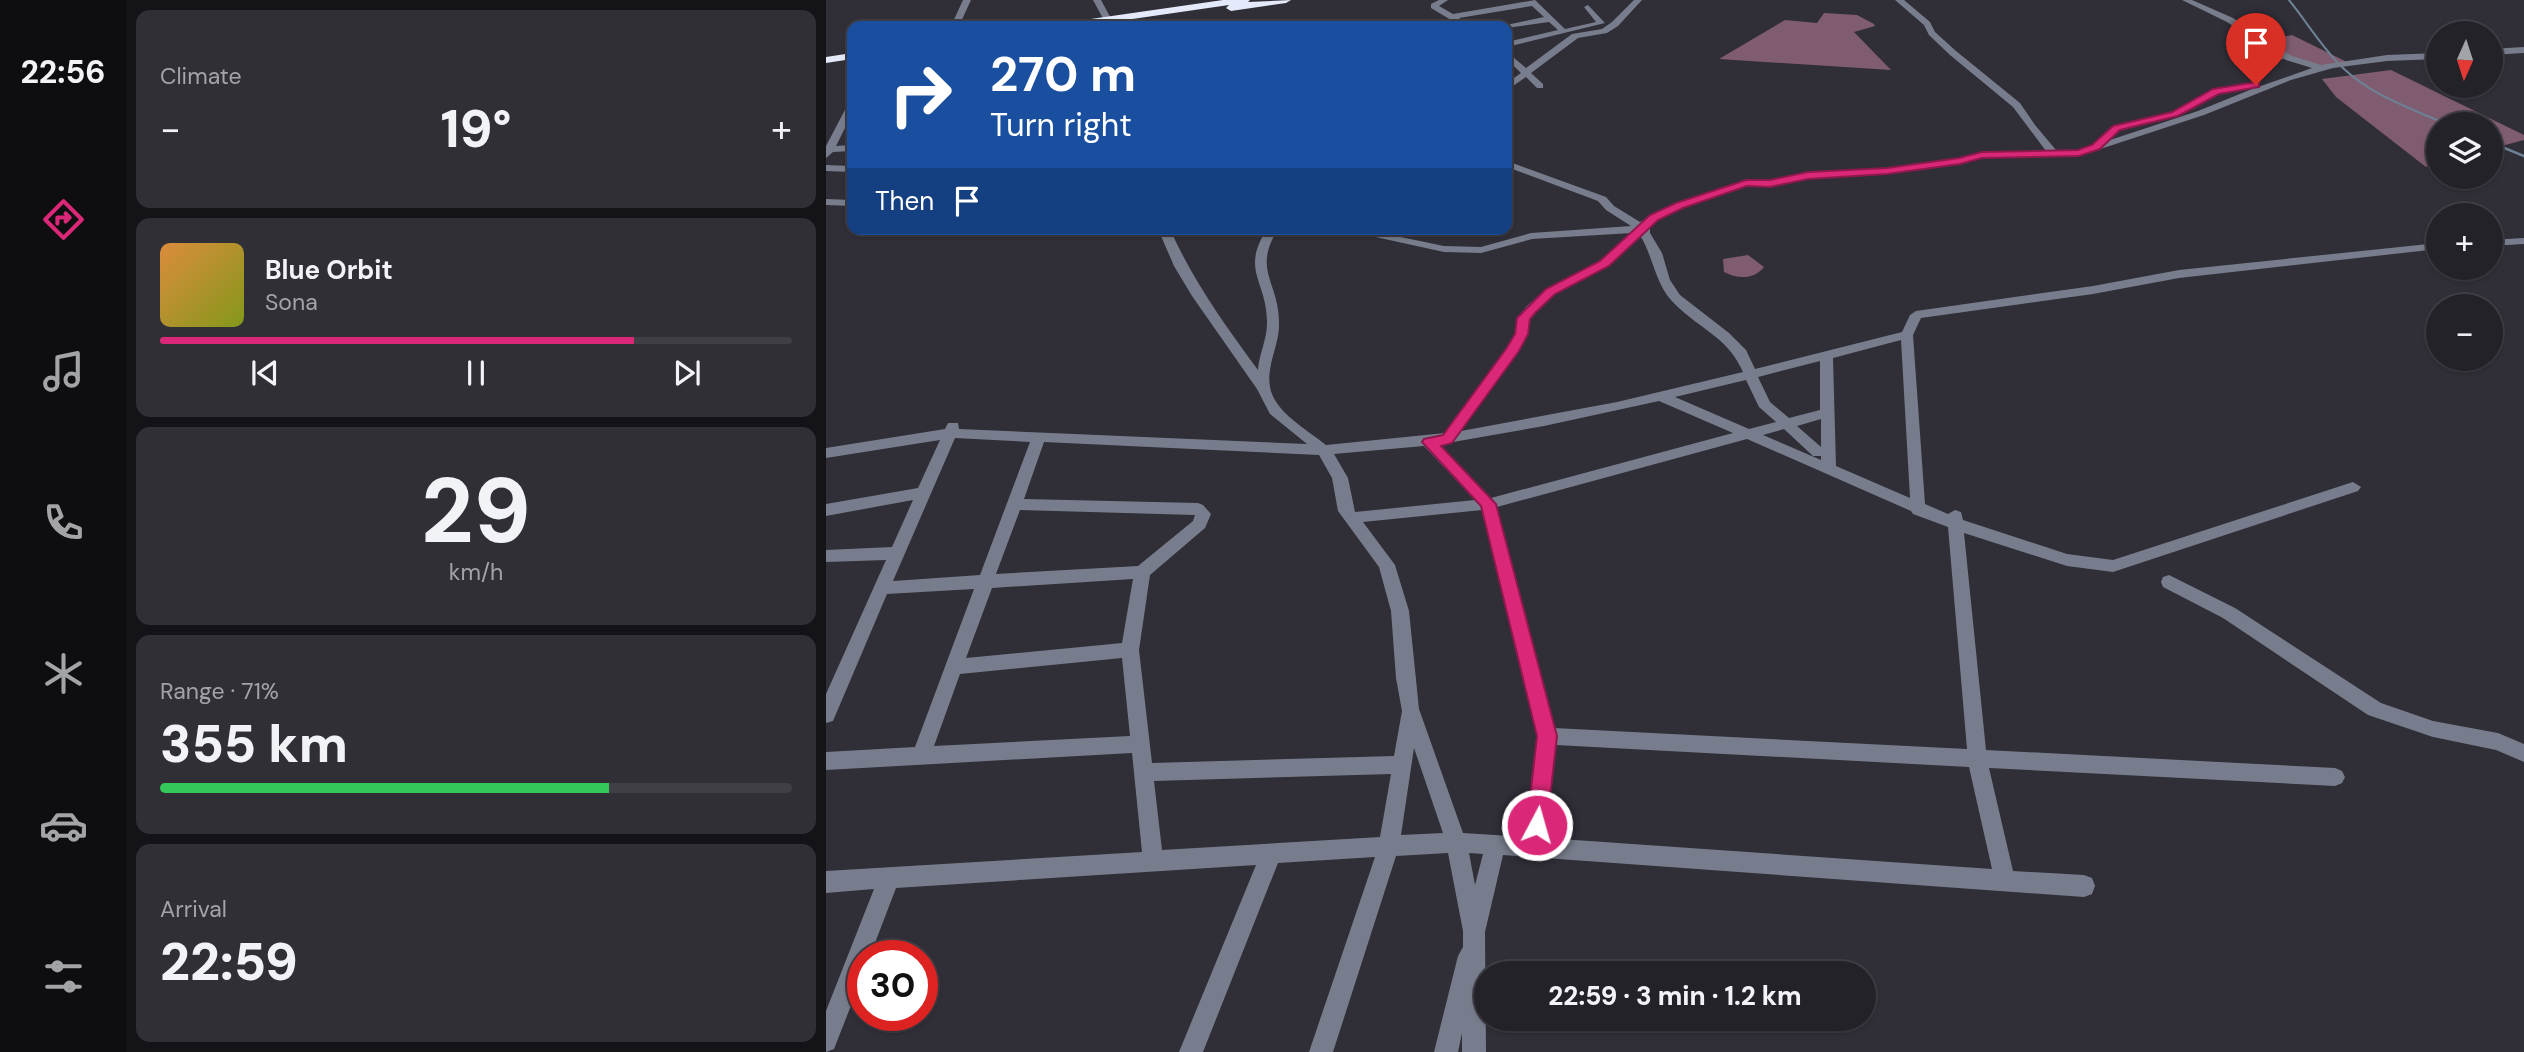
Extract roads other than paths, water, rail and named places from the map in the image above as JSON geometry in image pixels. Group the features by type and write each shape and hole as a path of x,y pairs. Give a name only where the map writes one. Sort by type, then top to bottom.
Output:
{"highway":[{"path":"1131,21 1245,0"},
{"path":"1137,21 1286,0"},
{"path":"826,60 847,57"},
{"path":"826,66 847,63"}],"street":[{"path":"957,21 967,0"},
{"path":"1097,0 1107,21"},
{"path":"1444,0 1434,6 1458,21"},
{"path":"1512,83 1575,36 1604,31 1615,24 1638,0"},
{"path":"1899,0 1913,15 1927,24 1932,33 1953,53 2017,105 2054,154"},
{"path":"2186,0 2207,12 2230,20 2289,58 2323,68"},
{"path":"1451,16 1532,1 1564,32"},
{"path":"1512,43 1601,23 1588,7"},
{"path":"1512,25 1550,19"},
{"path":"2503,51 2524,50"},
{"path":"1447,440 1512,351 1522,334 1523,318 1531,309 1551,291 1605,263 1643,229 1645,223 1679,205 1746,183 1770,183 1808,175 1887,171 1960,161 1982,155 2079,153 2201,113 2274,83 2323,68 2352,61 2426,57"},
{"path":"1512,60 1540,86"},
{"path":"828,152 847,125"},
{"path":"828,152 847,149"},
{"path":"1512,166 1602,199 1610,208 1643,229 1656,253 1664,280 1676,298 1741,353 1759,397 1785,425 1818,452"},
{"path":"826,168 847,169"},
{"path":"826,202 847,203"},
{"path":"1374,235 1444,249 1481,250 1531,236 1643,229"},
{"path":"1167,235 1180,267 1263,388 1275,411 1323,450 1334,464 1340,478 1346,511 1387,565 1400,611 1410,709 1456,842 1474,935 1474,1052"},
{"path":"1263,388 1265,359 1272,339 1272,316 1259,260 1262,246 1269,235"},
{"path":"2503,242 2524,241"},
{"path":"1918,510 1907,335 1916,315 2093,290 2179,274 2426,247"},
{"path":"826,453 951,429 1039,437 1323,450 1429,442 1590,413 1907,335"},
{"path":"1826,355 1829,470"},
{"path":"1657,395 1918,510 1955,519 2067,560 2113,566 2353,487"},
{"path":"1351,518 1488,504 1827,413"},
{"path":"828,706 951,429"},
{"path":"921,756 1039,437"},
{"path":"1429,442 1488,504 1547,736 1535,848"},
{"path":"826,510 923,493"},
{"path":"882,588 1142,572 1199,524 1203,514 1198,509 1014,504"},
{"path":"1955,519 1977,758 2005,880"},
{"path":"826,555 897,553"},
{"path":"1142,572 1130,650 1153,862"},
{"path":"2169,582 2229,613 2375,709 2433,729 2498,742 2524,752"},
{"path":"954,667 1130,650"},
{"path":"1321,1052 1389,847 1410,709"},
{"path":"1547,736 2335,777"},
{"path":"826,761 1140,744"},
{"path":"1143,772 1401,765"},
{"path":"826,882 1456,842 2084,886"},
{"path":"1446,1052 1495,845"},
{"path":"1191,1052 1271,854"},
{"path":"826,1041 889,878"}],"waterway":[{"path":"2289,0 2328,52 2354,78 2392,100 2426,115"},
{"path":"2503,147 2524,156"}]}
